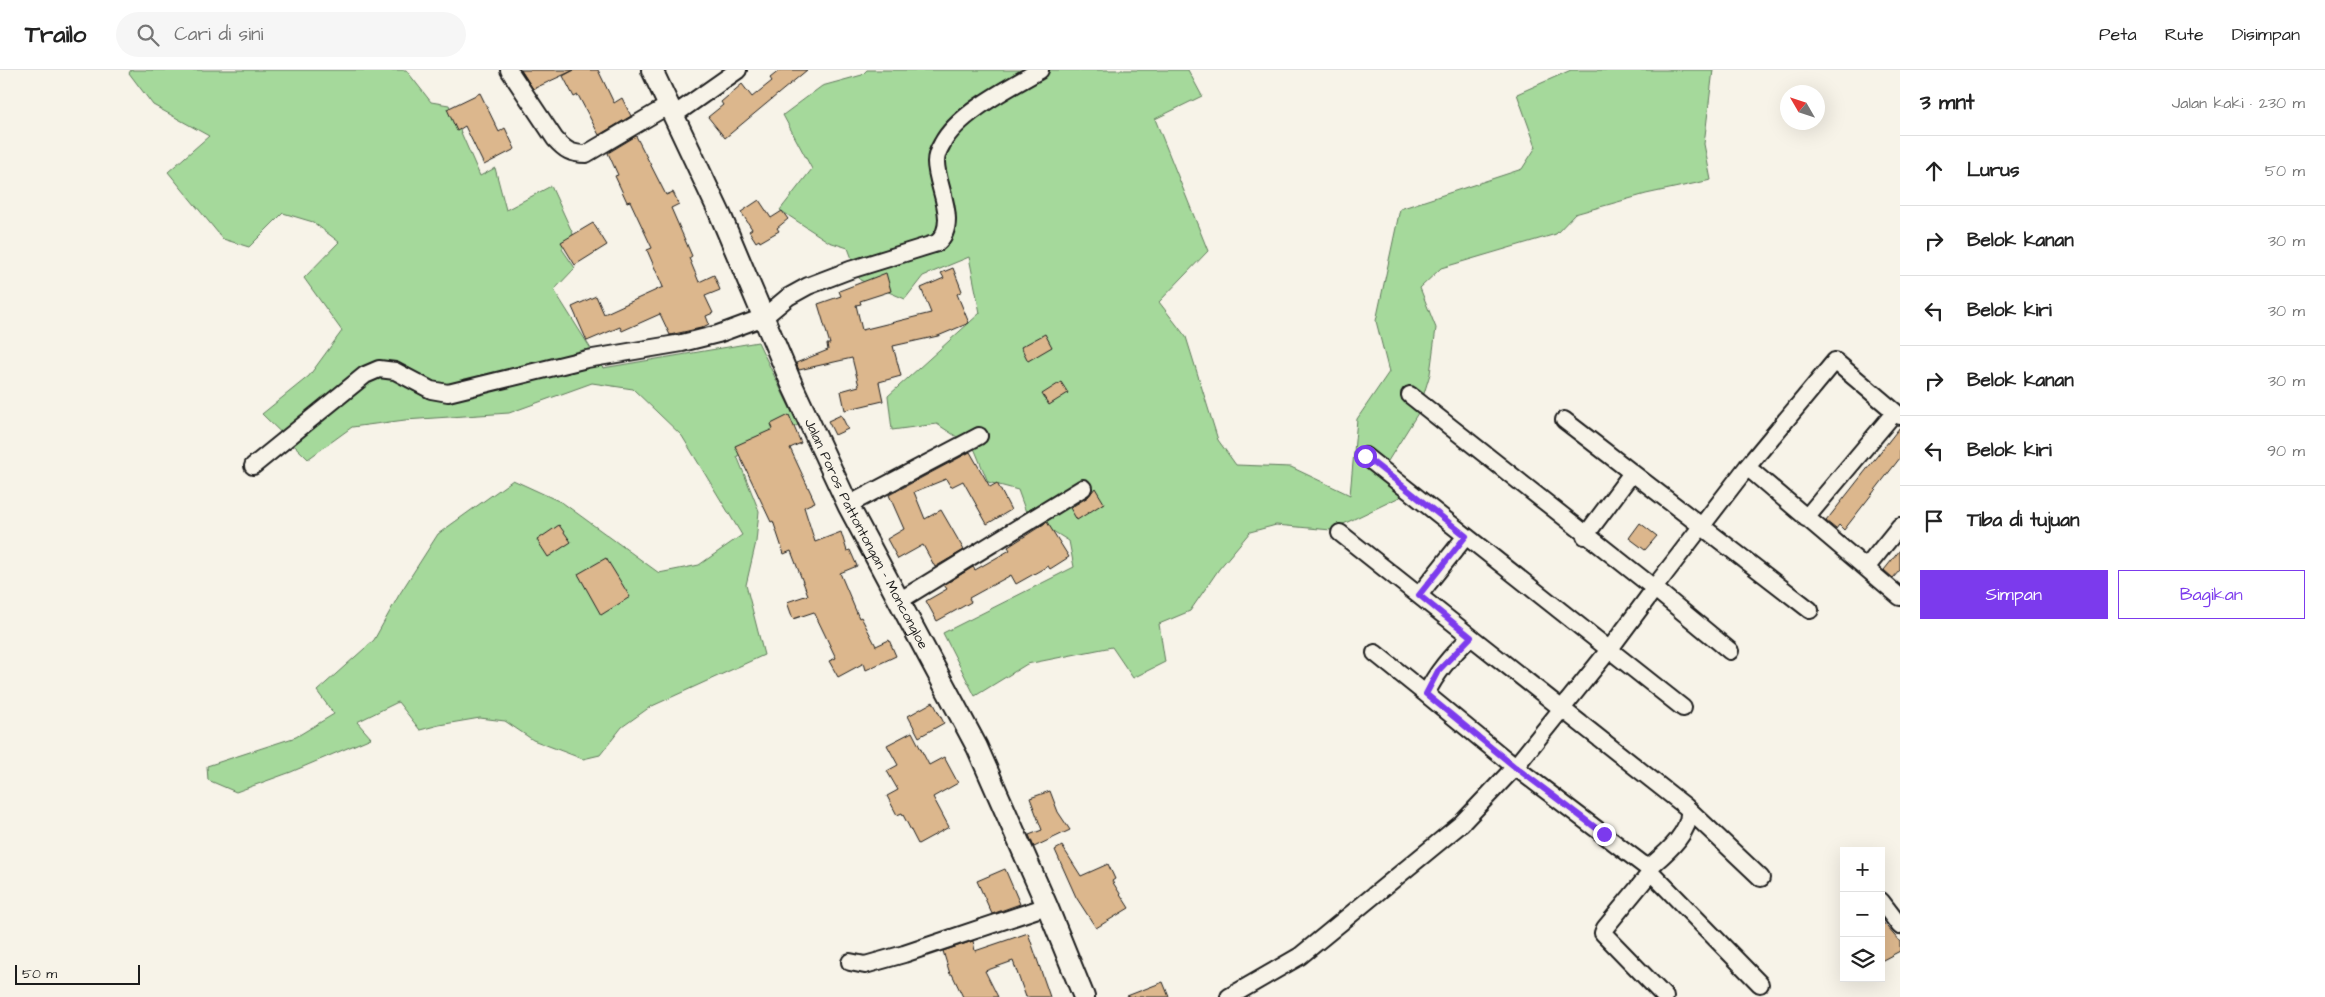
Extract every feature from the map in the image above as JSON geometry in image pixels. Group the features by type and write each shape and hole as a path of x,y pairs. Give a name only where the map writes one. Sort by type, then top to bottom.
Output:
{"street":[{"path":"509,70 555,139 564,149 575,154 586,154 672,110 738,70"},
{"name":"Jalan Poros Pattontongan - Moncongloe","path":"652,70 720,214 793,387 848,505 977,747 1047,906 1084,997"},
{"path":"253,466 365,375 379,369 395,371 431,390 448,393 587,360 682,343 718,334 764,317 788,297 808,286 850,270 938,243 942,238 947,220 936,161 943,141 952,130 980,106 1040,70"},
{"path":"1229,997 1300,956 1461,824 1515,767 1609,650 1700,526 1835,361 1898,414 1806,518"},
{"path":"1410,394 1586,536 1654,588 1730,651"},
{"path":"1564,420 1810,610"},
{"path":"848,505 979,436"},
{"path":"1365,456 1683,708"},
{"path":"1746,468 1900,597"},
{"path":"1586,536 1632,473"},
{"path":"899,601 1083,488"},
{"path":"1866,568 1900,526"},
{"path":"1340,532 1689,810 1761,878"},
{"path":"1419,595 1466,536"},
{"path":"1426,694 1438,671 1471,637"},
{"path":"1375,653 1515,767 1648,869 1760,984"},
{"path":"1665,997 1603,933 1648,869 1671,846 1688,825 1689,810"},
{"path":"850,962 865,965 904,954 1047,906"},
{"path":"1885,906 1900,926"}],"green space":[{"path":"131,70 406,70 431,102 449,105 480,176 495,168 506,210 551,186 573,234 562,249 575,268 554,290 603,368 758,342 798,425 737,456 759,511 756,542 746,585 764,655 650,707 622,727 600,755 583,759 533,740 505,721 480,718 420,730 398,702 357,722 371,738 291,772 236,792 208,780 207,766 296,737 334,714 317,691 374,640 399,595 438,534 513,480 563,503 659,573 699,565 742,535 682,436 633,389 592,383 509,413 405,420 352,427 308,459 262,414 309,376 342,331 304,278 339,242 313,222 283,213 249,247 223,239 168,172 209,136 153,105 129,73"},
{"path":"867,70 1188,70 1202,96 1155,119 1208,251 1159,302 1186,337 1218,440 1236,465 1291,467 1350,495 1357,419 1389,372 1376,321 1400,209 1522,169 1536,147 1517,94 1571,70 1713,70 1704,144 1711,180 1646,194 1575,214 1556,234 1441,268 1420,288 1436,328 1430,374 1418,413 1378,477 1406,494 1331,530 1276,525 1250,532 1219,569 1190,611 1159,624 1165,662 1133,678 1112,647 1027,664 975,696 943,633 1074,567 1069,541 1027,515 1018,490 988,482 974,448 937,424 892,430 888,396 980,313 969,257 923,276 905,299 860,280 848,248 829,242 780,210 812,169 783,115 822,86 862,75"}],"building":[{"path":"521,70 574,70 533,89"},
{"path":"574,70 598,70 614,103 622,98 631,116 599,135 578,95 574,97 563,76"},
{"path":"780,70 807,70 725,138 708,117 723,105 721,102 742,84 752,97 772,81 770,78"},
{"path":"480,93 499,132 505,128 515,149 484,165 465,126 457,131 447,109"},
{"path":"636,136 666,195 673,192 679,204 671,208 692,256 689,258 699,282 714,275 720,290 705,296 713,313 706,316 709,324 701,328 670,335 660,314 622,331 620,327 587,341 572,307 596,296 604,314 663,287 647,250 652,248 630,201 627,202 615,176 618,175 608,153"},
{"path":"759,200 771,218 782,211 788,219 777,228 779,231 760,242 759,240 756,242 749,231 752,229 741,212"},
{"path":"593,223 607,245 575,265 561,242"},
{"path":"953,268 962,291 957,294 969,323 938,336 893,346 901,376 879,382 883,401 845,410 841,391 859,386 852,358 799,370 796,363 828,350 827,344 830,344 818,304 841,296 839,291 886,273 891,291 860,301 861,304 856,305 862,330 931,313 921,288 944,278 941,273"},
{"path":"1045,334 1052,347 1028,361 1021,347"},
{"path":"1061,382 1068,393 1049,405 1042,394"},
{"path":"789,415 801,443 790,448 815,502 804,507 815,542 841,532 847,551 850,550 857,566 840,573 859,618 861,617 876,646 889,640 896,656 866,670 864,663 838,677 829,661 836,658 814,612 793,619 787,602 808,595 791,551 784,554 773,521 771,522 735,446 773,429 771,424"},
{"path":"841,415 848,429 835,435 828,421"},
{"path":"1900,427 1900,458 1844,530 1839,525 1836,529 1826,521"},
{"path":"970,452 990,487 997,483 1011,510 987,524 963,481 951,487 946,479 914,492 925,519 941,510 964,550 935,567 923,545 898,559 887,539 904,529 889,495"},
{"path":"1095,488 1104,503 1077,520 1070,508 1088,497"},
{"path":"1047,522 1069,557 1050,569 1048,566 1016,584 1011,575 969,598 971,602 937,621 926,601 947,589 944,585 973,567 975,570 1010,550 1008,547"},
{"path":"1640,523 1657,536 1645,550 1629,538"},
{"path":"559,525 571,542 548,557 537,540"},
{"path":"1900,550 1900,570 1893,578 1884,570"},
{"path":"606,558 630,597 601,615 578,574"},
{"path":"933,702 944,723 919,737 908,716"},
{"path":"912,732 929,765 944,757 958,783 933,797 949,827 918,844 902,813 897,815 887,796 898,790 887,771 898,765 887,745"},
{"path":"1050,791 1058,812 1070,830 1034,847 1029,835 1042,830 1030,798"},
{"path":"1062,846 1081,876 1108,864 1115,879 1112,881 1129,908 1096,928 1076,897 1055,850"},
{"path":"1005,869 1020,904 992,914 977,881"},
{"path":"1885,925 1900,942 1900,951 1885,959"},
{"path":"1028,933 1050,997 1026,997 1013,961 985,971 998,997 963,997 952,974 950,974 943,951 973,941 975,951"},
{"path":"1163,982 1169,997 1127,997 1127,996"}],"route":[{"path":"1365,456 1466,536 1419,595 1471,637 1457,649 1438,671 1426,694 1515,767 1604,834"}]}
